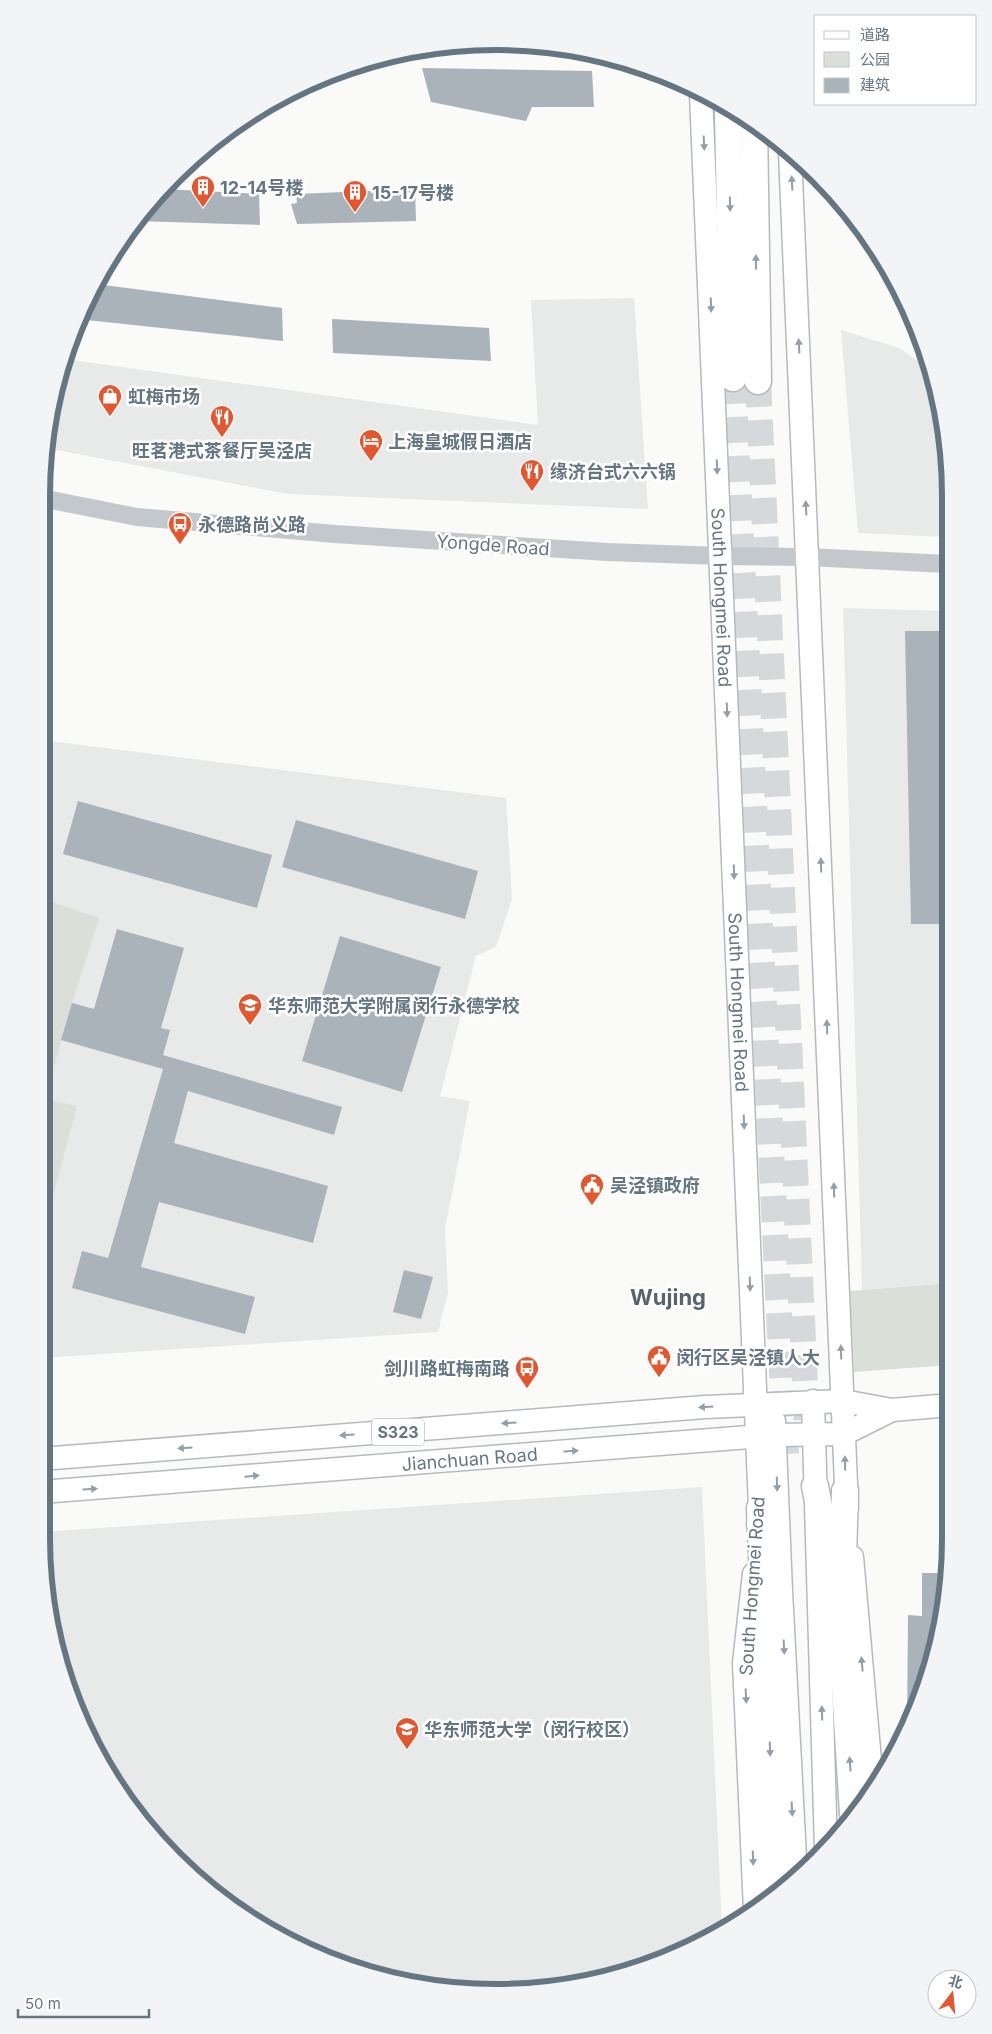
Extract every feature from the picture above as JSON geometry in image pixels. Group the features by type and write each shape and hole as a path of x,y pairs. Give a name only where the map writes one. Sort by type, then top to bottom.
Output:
{"highway":[{"path":"737,121 746,133 746,379"},
{"path":"815,1486 841,1624"},
{"path":"845,1491 841,1624 853,1806"},
{"path":"760,1508 776,1885"}],"main road":[{"name":"South Hongmei Road","path":"701,100 721,556 765,1437 795,1868"},
{"path":"790,161 843,1401 845,1491 872,1778"},
{"path":"813,1401 826,1838"},
{"name":"Jianchuan Road","path":"50,1458 813,1401 843,1401 892,1410 942,1406"},
{"name":"Jianchuan Road","path":"50,1491 469,1458 765,1437 844,1434 892,1410"},
{"name":"South Hongmei Road","path":"755,1901 744,1663 760,1508 765,1437"}],"street":[{"name":"Yongde Road","path":"50,500 137,517 335,534 607,552 808,557 942,564"}],"shaded area":[{"path":"634,298 648,509 288,494 53,449 59,409 72,360 538,425 531,300"},
{"path":"841,330 899,348 921,363 933,409 941,467 942,537 858,533"},
{"path":"843,608 942,611 942,1284 862,1290"},
{"name":"华东师范大学附属闵行永德学校","path":"50,741 506,798 512,899 496,947 476,956 440,1096 470,1101 445,1229 448,1292 438,1332 50,1357"},
{"name":"华东师范大学（闵行校区）","path":"702,1487 722,1922 667,1950 611,1969 554,1980 496,1984 438,1980 381,1969 325,1950 273,1924 224,1892 181,1853 142,1810 110,1761 84,1709 65,1653 54,1596 50,1531"}],"green space":[{"path":"50,901 99,918 50,1081"},
{"path":"50,1100 77,1106 50,1207"},
{"path":"942,1284 942,1366 854,1372 850,1291"}],"building":[{"path":"422,68 592,71 594,107 532,107 526,121 431,102"},
{"name":"15-17号楼","path":"415,189 416,221 297,224 291,204 297,203 296,194"},
{"name":"12-14号楼","path":"173,190 259,194 260,225 144,221"},
{"path":"104,285 282,308 283,341 86,320"},
{"path":"332,319 489,328 491,361 333,353"},
{"path":"905,631 942,631 942,924 911,924"},
{"path":"78,801 272,855 257,908 63,854"},
{"path":"296,820 478,871 465,919 282,867"},
{"path":"117,929 184,948 161,1028 170,1030 163,1055 342,1107 334,1135 188,1091 174,1143 328,1186 313,1243 159,1202 141,1267 255,1297 245,1334 72,1288 82,1251 108,1258 163,1069 61,1040 72,1003 94,1009"},
{"path":"340,936 441,967 402,1092 302,1061"},
{"path":"404,1270 433,1277 421,1319 393,1312"},
{"path":"922,1573 940,1573 927,1653 907,1711 908,1615 922,1616"}],"tunnel":[{"path":"733,378 786,1454"},
{"path":"758,381 807,1426"}],"place":[{"name":"12-14号楼","path":"203,208"},
{"name":"15-17号楼","path":"355,213"},
{"name":"虹梅市场","path":"110,417"},
{"name":"旺茗港式茶餐厅吴泾店","path":"222,438"},
{"name":"上海皇城假日酒店","path":"371,462"},
{"name":"缘济台式六六锅","path":"532,492"},
{"name":"永德路尚义路","path":"180,545"},
{"name":"华东师范大学附属闵行永德学校","path":"250,1026"},
{"name":"吴泾镇政府","path":"592,1206"},
{"name":"闵行区吴泾镇人大","path":"659,1378"},
{"name":"剑川路虹梅南路","path":"527,1389"},
{"name":"华东师范大学（闵行校区）","path":"407,1750"}],"district":[{"name":"Wujing","path":"668,1297"}]}
